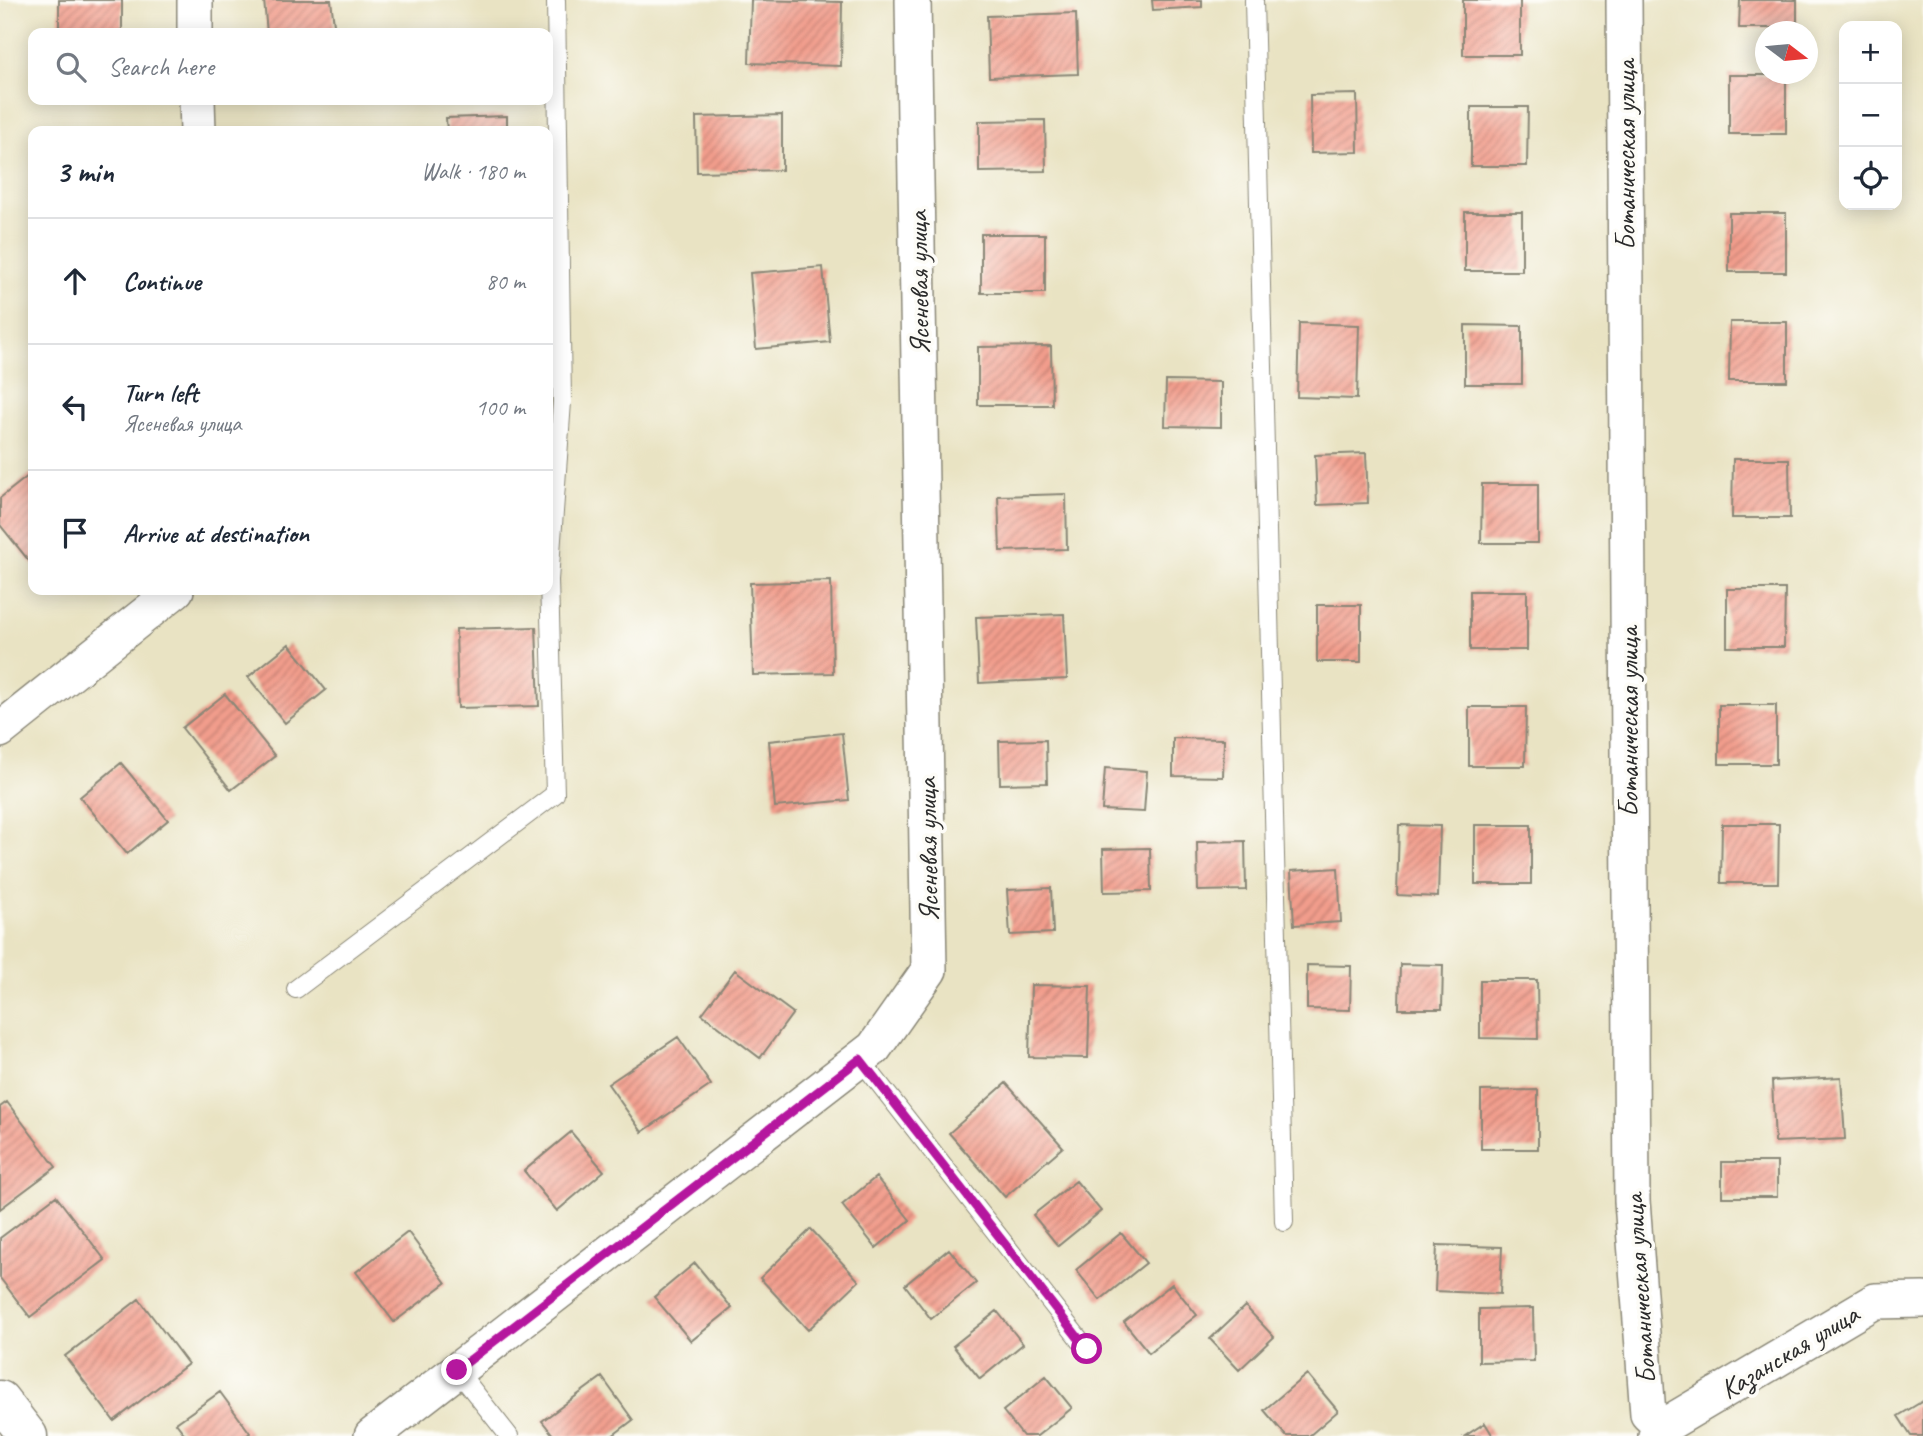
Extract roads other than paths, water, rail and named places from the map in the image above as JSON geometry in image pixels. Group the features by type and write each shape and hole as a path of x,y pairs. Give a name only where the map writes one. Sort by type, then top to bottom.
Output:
{"street":[{"path":"195,0 195,28"},
{"name":"Ясеневая улица","path":"372,1436 874,1048 929,970 913,0"},
{"name":"Ботаническая улица","path":"1623,0 1632,1201 1648,1414 1659,1432"},
{"path":"197,105 198,126"},
{"path":"0,730 170,595"},
{"name":"Казанская улица","path":"1659,1432 1875,1301 1923,1300"},
{"path":"0,1400 28,1436"}],"lane":[{"path":"553,525 562,402 556,0"},
{"path":"1254,0 1284,1222"},
{"path":"296,989 555,794 549,595"},
{"path":"860,1059 1087,1349"},
{"path":"457,1370 509,1436"}]}
